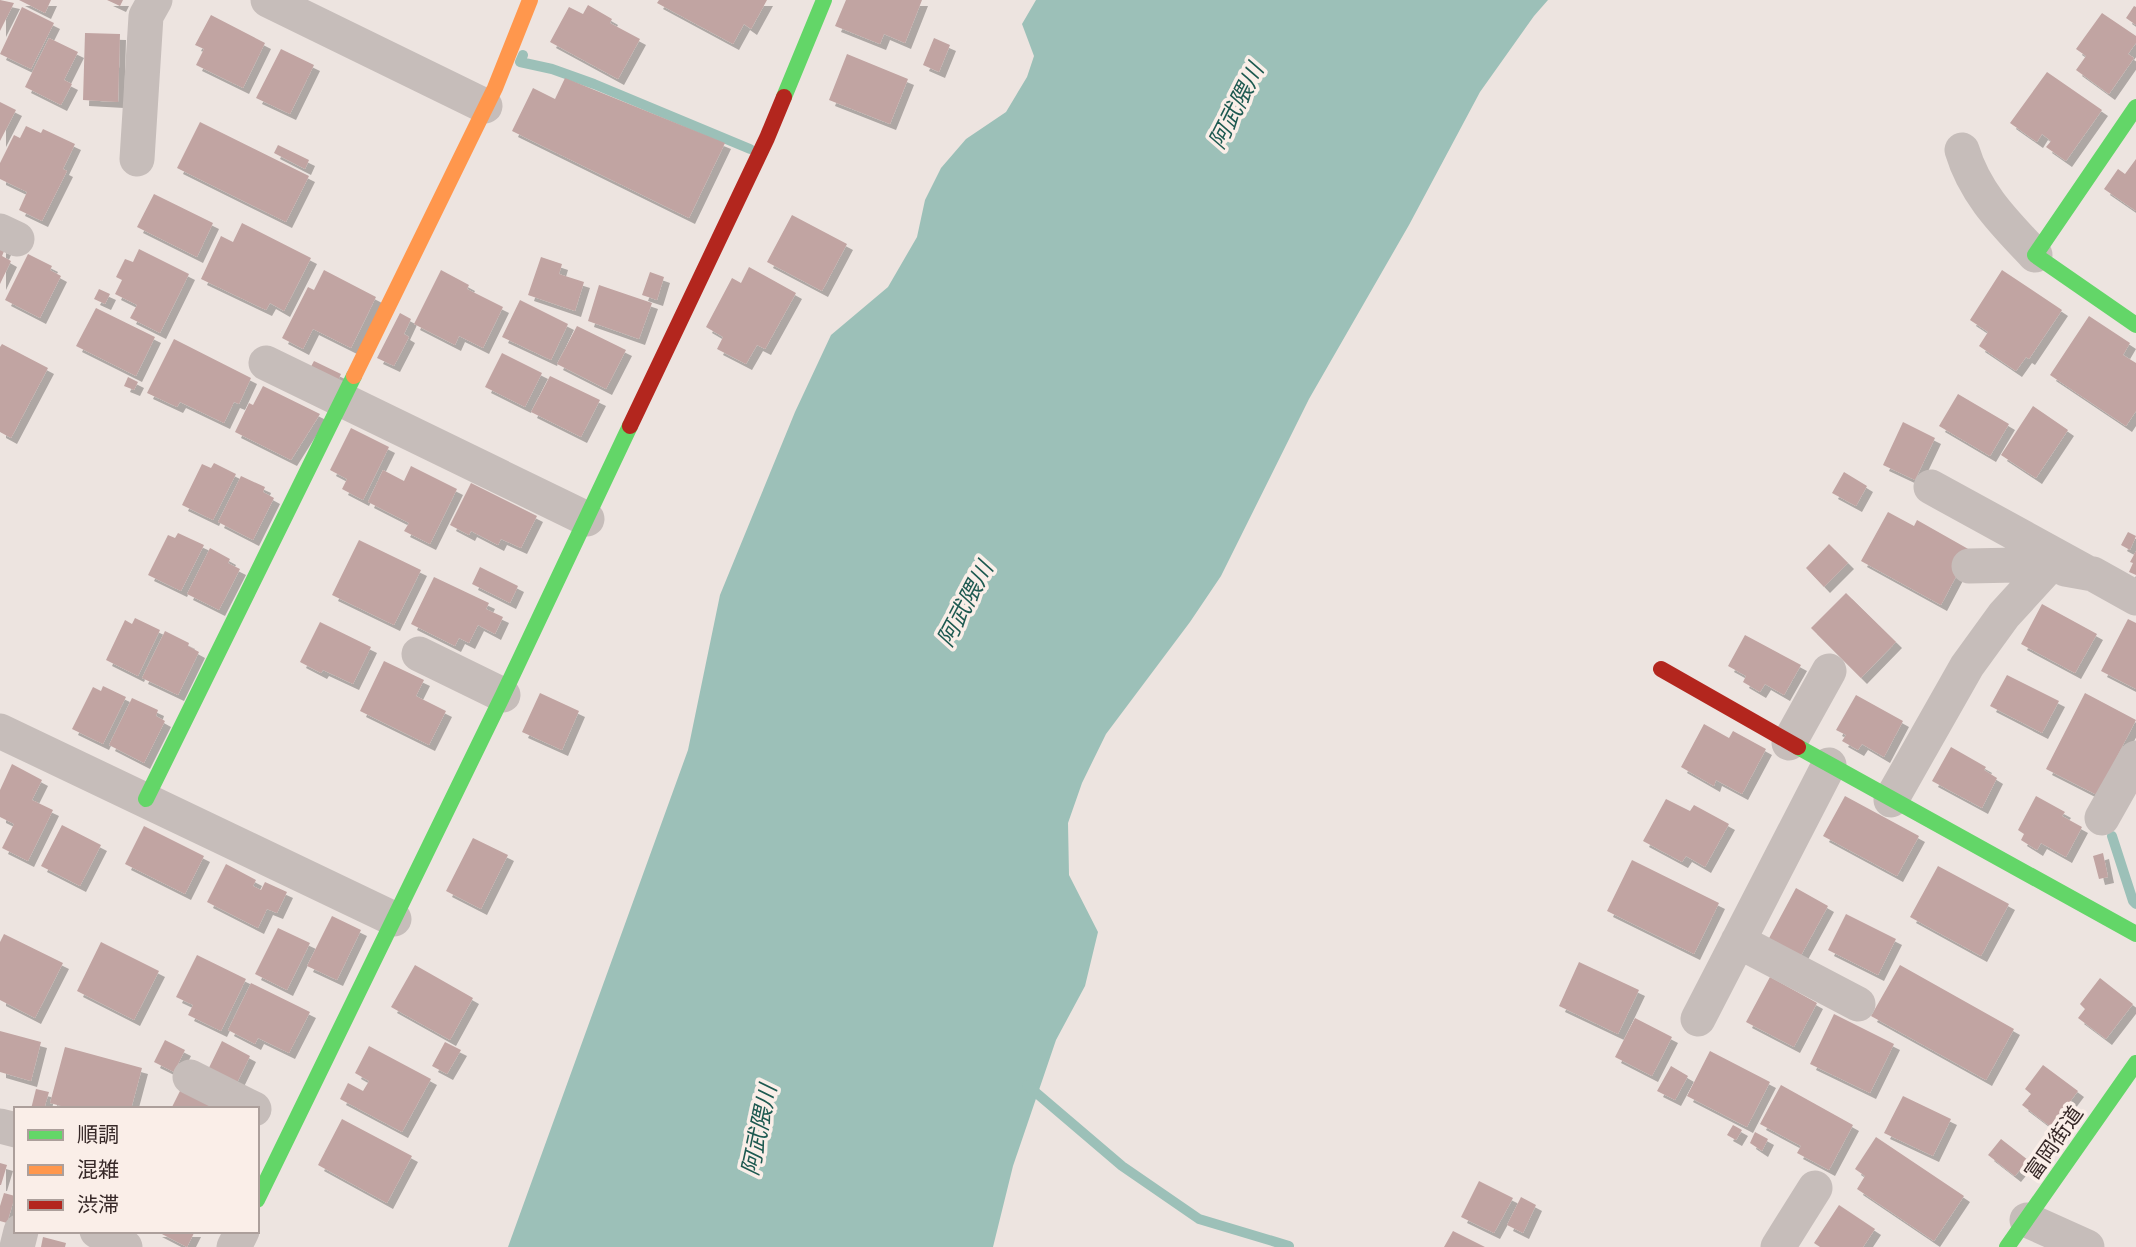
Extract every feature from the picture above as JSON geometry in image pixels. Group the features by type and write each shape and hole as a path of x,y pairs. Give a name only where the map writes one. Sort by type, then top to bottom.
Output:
{"street":[{"path":"137,159 146,16 155,0"},
{"path":"268,0 329,14 485,106"},
{"path":"146,799 485,106 530,0"},
{"path":"259,1196 503,695 767,138 824,0"},
{"path":"2035,255 2136,107"},
{"path":"1962,150 1969,174 1997,214 2035,255 2136,325"},
{"path":"266,363 587,519"},
{"path":"1931,487 2136,598"},
{"path":"1969,566 2016,565 2086,572"},
{"path":"1891,800 1967,666 2004,615 2048,568"},
{"path":"419,654 503,695"},
{"path":"1661,669 1891,800 2136,934"},
{"path":"1789,743 1829,671"},
{"path":"0,732 394,919"},
{"path":"2102,818 2136,758"},
{"path":"1699,1019 1829,765"},
{"path":"1738,941 1858,1004"},
{"name":"富岡街道","path":"2017,1233 2136,1063"},
{"path":"190,1077 250,1107"},
{"path":"259,1111 293,1128"},
{"path":"1778,1247 1815,1188"},
{"path":"100,1233 125,1247"},
{"path":"2017,1233 2087,1247"}],"water":[{"name":"阿武隈川","path":"1036,0 1548,0 1480,92 1409,225 1309,399 1221,576 1106,734 1082,783 1068,823 1069,875 1098,932 1085,986 1056,1040 1013,1166 993,1247 508,1247 688,750 720,595 795,412 831,335 888,287 917,237 925,200 941,168 966,139 1006,112 1027,77 1034,56 1022,24"}],"building":[{"path":"0,0 14,3 0,31"},
{"path":"19,0 51,0 45,13"},
{"path":"107,0 123,0 120,6"},
{"path":"659,0 767,0 751,29 744,24 733,44 657,3"},
{"path":"846,0 922,0 905,43 884,34 880,44 835,26"},
{"path":"588,5 612,19 610,23 640,39 618,79 550,42 569,7 583,14"},
{"path":"2134,6 2136,7 2136,25 2126,18"},
{"path":"22,7 54,23 31,69 0,54"},
{"path":"2102,13 2136,36 2136,43 2128,54 2134,58 2109,94 2076,70 2086,56 2076,49"},
{"path":"211,15 265,43 243,88 196,65 204,49 195,45"},
{"path":"85,33 120,34 118,102 83,100"},
{"path":"49,38 78,52 64,80 72,84 61,105 25,87"},
{"path":"934,38 950,45 939,72 923,65"},
{"path":"281,49 314,65 290,114 256,98"},
{"path":"847,54 908,79 890,124 829,100"},
{"path":"2047,72 2102,110 2066,161 2046,147 2051,141 2042,134 2037,142 2010,123"},
{"path":"565,78 725,143 689,218 512,131 533,88 555,99"},
{"path":"0,102 16,110 0,141"},
{"path":"200,122 309,176 286,222 177,168"},
{"path":"26,126 41,133 43,129 75,144 63,169 67,171 42,221 19,210 27,192 0,179 0,163 14,135 20,138"},
{"path":"278,145 309,160 305,169 274,153"},
{"path":"2136,159 2136,211 2104,189 2118,169 2125,174"},
{"path":"154,194 213,223 197,257 137,227"},
{"path":"792,215 847,244 822,291 767,262"},
{"path":"242,223 311,258 284,311 270,303 266,310 201,279 221,236 233,242"},
{"path":"0,247 5,249 2,256 11,261 0,284"},
{"path":"139,249 189,274 160,333 130,318 137,305 115,294 122,280 116,277 125,259 133,262"},
{"path":"28,254 52,266 50,270 61,276 40,318 5,300"},
{"path":"541,257 562,264 559,274 584,282 575,311 528,295"},
{"path":"749,267 796,293 765,349 757,345 746,364 717,349 723,337 706,327 732,278 741,283"},
{"path":"324,270 376,297 351,348 313,329 303,349 282,338 308,287 314,290"},
{"path":"441,270 469,285 467,289 503,307 483,348 459,336 455,345 414,324"},
{"path":"2002,270 2062,310 2029,359 2026,357 2016,371 1979,346 1988,332 1970,320"},
{"path":"650,272 664,277 657,300 642,295"},
{"path":"599,285 652,303 639,339 588,321"},
{"path":"99,289 110,294 105,304 94,299"},
{"path":"520,300 568,324 551,360 502,337"},
{"path":"96,308 155,337 136,376 76,346"},
{"path":"400,313 411,319 404,334 409,337 394,366 377,358"},
{"path":"2089,316 2130,343 2123,355 2136,363 2136,411 2126,426 2050,375"},
{"path":"577,326 626,350 606,389 557,364"},
{"path":"174,339 251,378 239,404 234,402 224,423 180,402 177,407 147,393"},
{"path":"2,344 48,368 11,438 0,432"},
{"path":"502,353 542,373 525,407 485,387"},
{"path":"314,361 341,374 335,387 307,374"},
{"path":"550,376 600,400 581,437 531,412"},
{"path":"128,377 138,382 134,390 124,386"},
{"path":"263,386 320,414 291,460 235,432 249,403 253,405"},
{"path":"1958,394 2009,424 1990,456 1939,426"},
{"path":"2033,406 2068,430 2036,478 2001,455"},
{"path":"1903,422 1935,438 1915,480 1883,465"},
{"path":"351,428 389,447 363,500 342,489 347,479 330,470"},
{"path":"214,463 236,474 213,520 182,505 202,464 211,468"},
{"path":"411,466 457,489 430,544 404,531 409,523 368,502 383,470 404,481"},
{"path":"1844,472 1867,486 1856,506 1832,493"},
{"path":"241,476 265,487 263,492 274,498 253,540 218,522"},
{"path":"471,483 537,516 521,548 501,539 498,545 471,531 469,535 450,525"},
{"path":"1888,512 1914,526 1917,520 1970,550 1941,605 1861,561"},
{"path":"2128,532 2136,536 2130,550 2121,545"},
{"path":"178,533 204,545 181,591 148,575 168,535 175,538"},
{"path":"359,540 421,570 394,625 332,595"},
{"path":"1829,544 1848,563 1824,587 1806,568"},
{"path":"210,548 230,559 228,563 240,569 219,610 187,594"},
{"path":"2136,551 2136,575 2129,572 2133,563 2130,562"},
{"path":"480,567 518,586 510,603 472,584"},
{"path":"434,577 489,603 486,609 503,617 495,634 478,625 469,643 459,638 455,646 411,624"},
{"path":"1846,593 1896,642 1861,678 1811,628"},
{"path":"2042,604 2097,634 2075,673 2021,644"},
{"path":"135,618 160,630 138,676 106,660 125,620 132,624"},
{"path":"2128,619 2136,623 2136,689 2101,671"},
{"path":"320,622 371,647 353,684 323,670 321,673 300,662"},
{"path":"165,631 189,643 188,646 199,652 178,695 142,678"},
{"path":"1745,635 1801,665 1784,695 1765,684 1760,692 1743,682 1746,676 1728,666"},
{"path":"384,661 424,680 416,696 446,711 429,745 360,711"},
{"path":"2007,675 2059,701 2042,733 1990,706"},
{"path":"103,686 126,697 103,744 72,729 93,687 101,691"},
{"path":"540,693 579,711 562,750 522,732"},
{"path":"2085,693 2136,720 2097,795 2046,769"},
{"path":"1856,695 1903,721 1884,757 1862,744 1858,750 1842,741 1846,735 1836,730"},
{"path":"132,698 158,710 156,716 165,721 144,763 109,745"},
{"path":"1704,724 1729,738 1733,731 1766,749 1742,794 1716,780 1714,786 1681,767"},
{"path":"1951,747 1986,767 1984,770 1997,778 1982,808 1932,781"},
{"path":"12,764 42,780 32,800 53,810 28,861 2,848 14,824 0,817 0,790"},
{"path":"1845,796 1919,836 1897,876 1823,836"},
{"path":"2036,796 2065,812 2062,816 2082,827 2066,857 2041,843 2037,850 2021,840 2024,834 2018,830"},
{"path":"1666,799 1690,811 1694,805 1729,824 1705,867 1686,856 1682,862 1643,841"},
{"path":"62,825 101,845 80,886 41,866"},
{"path":"144,826 204,856 185,894 125,864"},
{"path":"473,838 508,855 481,909 446,891"},
{"path":"2103,853 2108,877 2099,879 2093,856"},
{"path":"1632,860 1719,903 1694,954 1607,911"},
{"path":"226,864 256,880 253,886 261,890 265,882 287,892 277,913 267,909 258,928 207,902"},
{"path":"1938,866 2009,904 1981,956 1910,917"},
{"path":"1796,888 1828,906 1799,959 1767,942"},
{"path":"1846,914 1896,939 1878,975 1828,950"},
{"path":"332,916 361,930 337,980 307,966"},
{"path":"278,928 310,943 287,990 255,974"},
{"path":"4,934 63,963 35,1018 0,1000 0,942"},
{"path":"101,942 159,971 134,1020 77,991"},
{"path":"197,955 246,979 221,1031 188,1015 193,1005 176,997"},
{"path":"1579,962 1639,990 1618,1034 1559,1006"},
{"path":"415,965 473,998 450,1040 391,1007"},
{"path":"1900,965 2014,1029 1986,1080 1871,1016"},
{"path":"1770,977 1817,1003 1794,1047 1746,1022"},
{"path":"2100,978 2133,1004 2106,1039 2078,1018 2085,1009 2080,1004"},
{"path":"251,983 310,1012 289,1053 258,1038 255,1044 228,1030"},
{"path":"1834,1014 1894,1044 1870,1093 1810,1064"},
{"path":"1635,1018 1672,1037 1652,1076 1615,1057"},
{"path":"0,1031 41,1042 31,1081 0,1072"},
{"path":"165,1040 185,1050 174,1072 154,1062"},
{"path":"222,1041 250,1056 233,1091 204,1078"},
{"path":"445,1042 461,1050 447,1074 432,1066"},
{"path":"369,1046 431,1079 402,1132 340,1099 348,1083 363,1091 369,1081 355,1073"},
{"path":"65,1047 142,1068 132,1107 65,1107 50,1103"},
{"path":"1710,1051 1770,1082 1747,1127 1687,1096"},
{"path":"2043,1065 2078,1091 2051,1127 2022,1105 2031,1094 2025,1089"},
{"path":"1671,1066 1688,1076 1675,1100 1657,1091"},
{"path":"1781,1085 1853,1125 1829,1170 1797,1153 1801,1146 1760,1124"},
{"path":"182,1087 220,1107 172,1107"},
{"path":"36,1089 49,1092 45,1107 32,1107"},
{"path":"1903,1096 1951,1119 1933,1156 1884,1133"},
{"path":"342,1119 412,1156 387,1203 318,1165"},
{"path":"1733,1125 1742,1130 1736,1140 1727,1135"},
{"path":"1755,1132 1768,1139 1762,1151 1750,1143"},
{"path":"1876,1137 1964,1196 1934,1241 1857,1189 1865,1176 1855,1169"},
{"path":"2001,1139 2028,1160 2015,1176 1988,1155"},
{"path":"0,1163 7,1165 1,1185 0,1185"},
{"path":"1479,1181 1513,1198 1494,1233 1461,1217"},
{"path":"4,1193 14,1196 7,1223 0,1221 0,1206"},
{"path":"1521,1197 1536,1205 1523,1233 1507,1225"},
{"path":"1839,1205 1875,1229 1863,1247 1820,1247 1814,1243"},
{"path":"1453,1231 1485,1247 1444,1247"},
{"path":"160,1233 194,1233 187,1247"},
{"path":"43,1237 66,1243 65,1247 41,1247"}],"waterway":[{"path":"523,55 520,62 552,69 594,84 750,149"},
{"path":"2112,836 2136,904"},
{"path":"1027,1085 1122,1166 1199,1219 1289,1246"}],"traffic: fast":[{"path":"784,97 824,0"},
{"path":"2136,107 2035,255 2136,325"},
{"path":"146,799 354,376"},
{"path":"259,1196 503,695 630,426"},
{"path":"1798,747 2136,934"},
{"path":"2007,1247 2136,1063"}],"traffic: slow":[{"path":"354,376 495,88 530,0"}],"traffic: jam":[{"path":"630,426 784,97"},
{"path":"1661,669 1798,747"}]}
